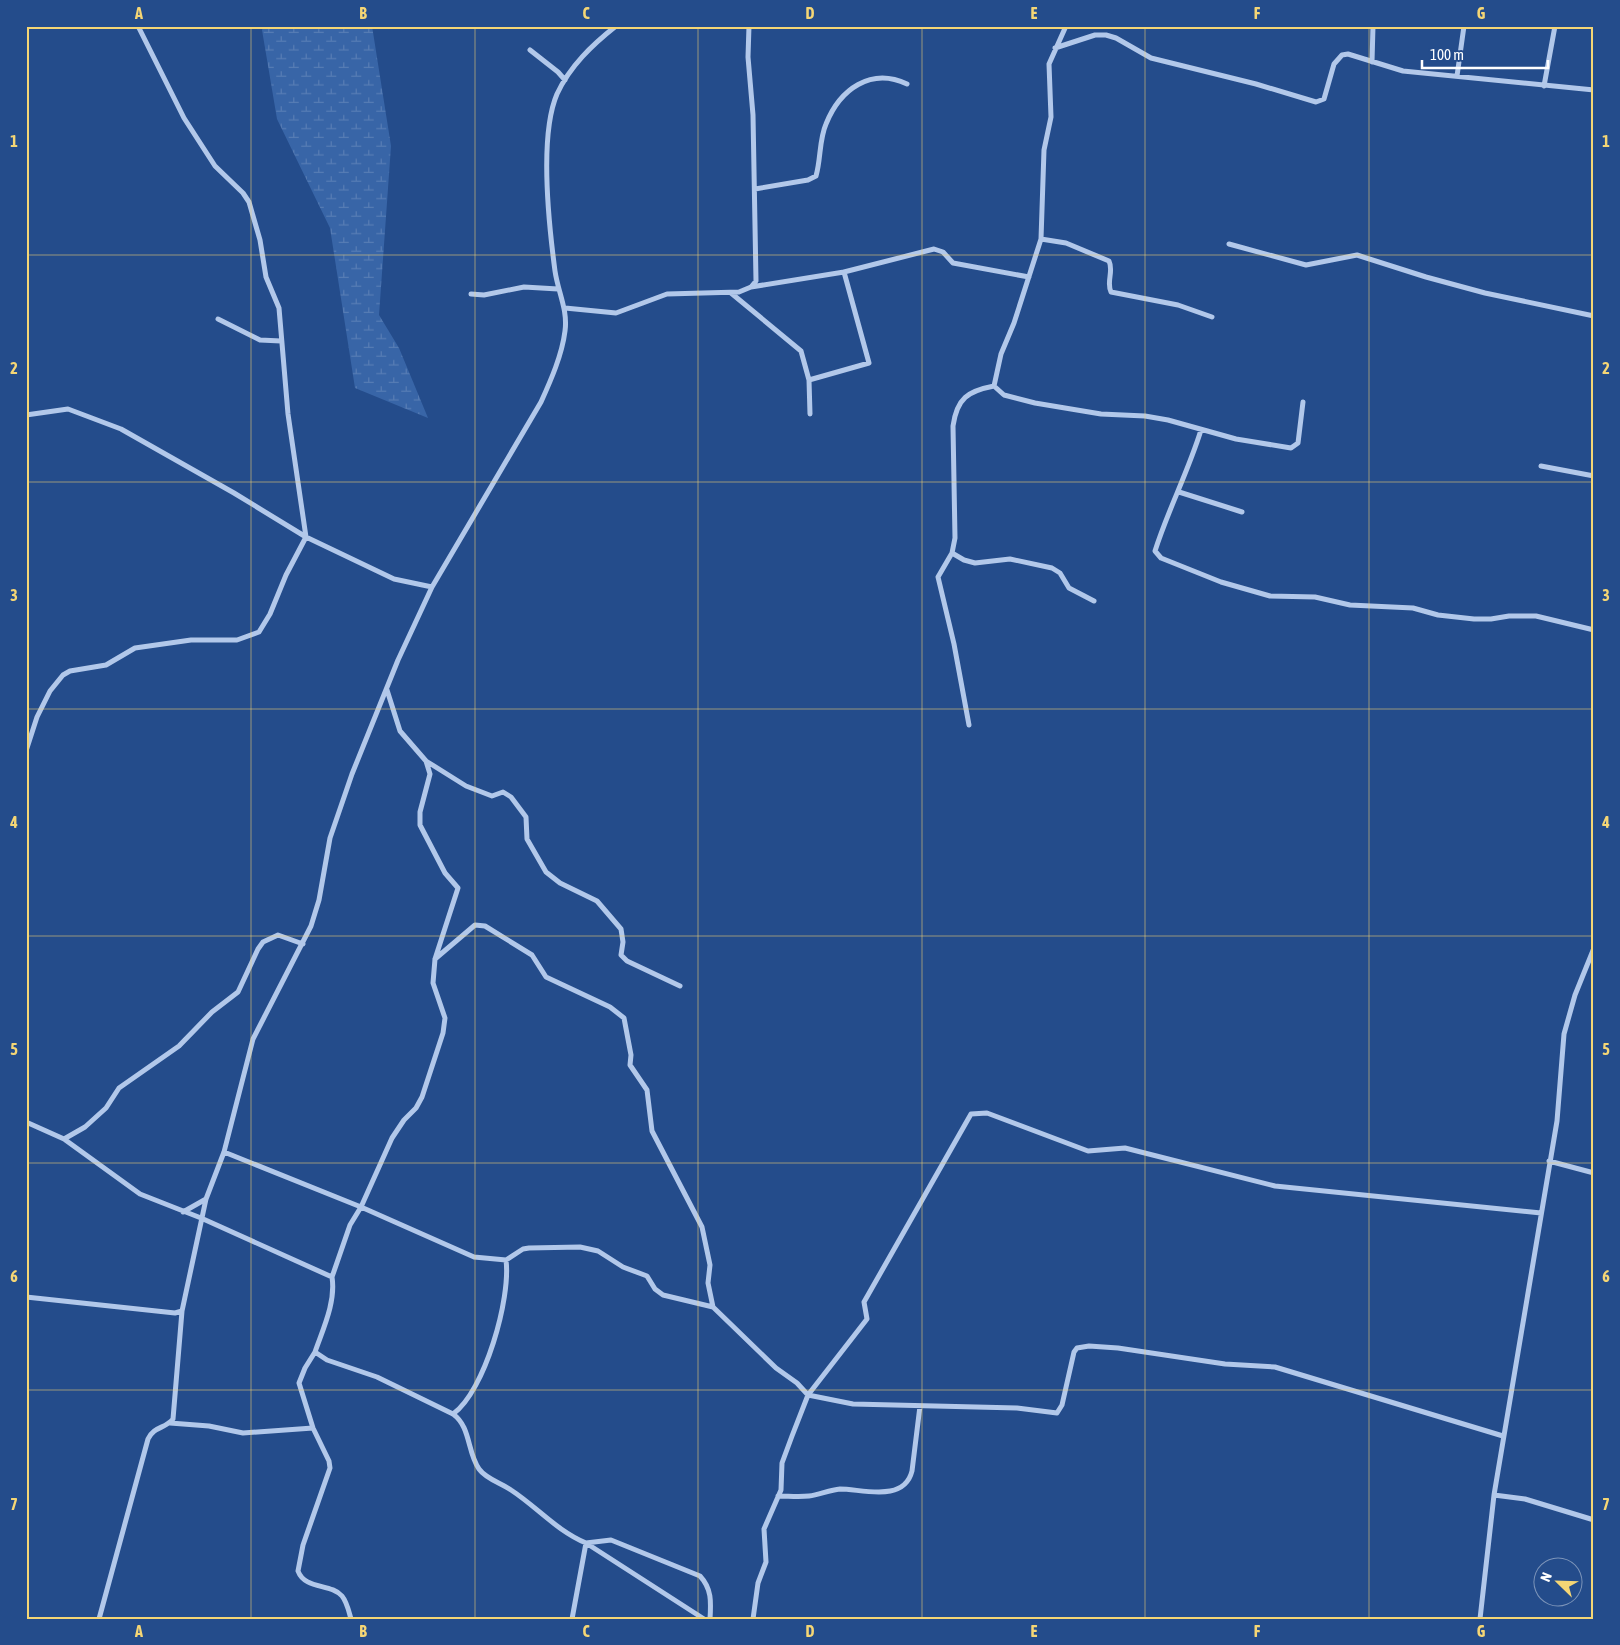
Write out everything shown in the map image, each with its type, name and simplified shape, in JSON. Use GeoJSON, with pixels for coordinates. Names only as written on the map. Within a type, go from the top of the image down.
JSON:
{"type":"FeatureCollection","features":[{"type":"Feature","properties":{"kind":"street"},"geometry":{"type":"LineString","coordinates":[[26,751],[37,717],[50,691],[63,675],[106,665],[135,648],[191,640],[237,640],[259,632],[267,620],[286,575],[306,537],[288,414],[279,308],[266,277],[260,240],[249,202],[244,193],[215,166],[184,118],[138,26]]}},
{"type":"Feature","properties":{"kind":"street"},"geometry":{"type":"LineString","coordinates":[[170,1423],[175,1412],[182,1311],[201,1218],[206,1199],[224,1152],[253,1039],[303,944],[319,900],[330,838],[336,817],[387,690],[432,587],[541,402],[561,348],[565,330],[565,308],[558,289],[550,220],[549,132],[557,95],[565,80],[584,53],[616,26]]}},
{"type":"Feature","properties":{"kind":"street"},"geometry":{"type":"LineString","coordinates":[[749,26],[748,57],[754,115],[756,270],[756,281],[751,287]]}},
{"type":"Feature","properties":{"kind":"street"},"geometry":{"type":"LineString","coordinates":[[994,386],[1001,354],[1014,323],[1041,239],[1044,150],[1051,117],[1049,64],[1066,26]]}},
{"type":"Feature","properties":{"kind":"street"},"geometry":{"type":"LineString","coordinates":[[1372,62],[1373,26]]}},
{"type":"Feature","properties":{"kind":"street"},"geometry":{"type":"LineString","coordinates":[[1457,76],[1464,26]]}},
{"type":"Feature","properties":{"kind":"street"},"geometry":{"type":"LineString","coordinates":[[1544,86],[1555,26]]}},
{"type":"Feature","properties":{"kind":"street"},"geometry":{"type":"LineString","coordinates":[[1055,48],[1095,35],[1106,35],[1116,38],[1151,58],[1316,102],[1324,99],[1331,69],[1337,59],[1348,54],[1403,71],[1594,90]]}},
{"type":"Feature","properties":{"kind":"street"},"geometry":{"type":"LineString","coordinates":[[530,50],[558,72],[565,80]]}},
{"type":"Feature","properties":{"kind":"street"},"geometry":{"type":"LineString","coordinates":[[755,189],[808,180],[816,176],[826,123],[837,104],[854,86],[880,77],[898,79],[908,84]]}},
{"type":"Feature","properties":{"kind":"street"},"geometry":{"type":"LineString","coordinates":[[1041,239],[1066,243],[1109,261],[1111,268],[1108,287],[1111,292],[1178,305],[1212,317]]}},
{"type":"Feature","properties":{"kind":"street"},"geometry":{"type":"LineString","coordinates":[[1229,244],[1306,265],[1357,255],[1485,293],[1594,316]]}},
{"type":"Feature","properties":{"kind":"street"},"geometry":{"type":"LineString","coordinates":[[565,308],[616,312],[667,294],[731,293],[751,287],[844,272],[934,249],[943,252],[953,264],[1029,277]]}},
{"type":"Feature","properties":{"kind":"street"},"geometry":{"type":"LineString","coordinates":[[810,380],[869,363],[844,272]]}},
{"type":"Feature","properties":{"kind":"street"},"geometry":{"type":"LineString","coordinates":[[471,294],[494,294],[524,287],[558,289]]}},
{"type":"Feature","properties":{"kind":"street"},"geometry":{"type":"LineString","coordinates":[[731,293],[802,351],[810,380],[810,414]]}},
{"type":"Feature","properties":{"kind":"street"},"geometry":{"type":"LineString","coordinates":[[218,319],[260,340],[281,341]]}},
{"type":"Feature","properties":{"kind":"street"},"geometry":{"type":"LineString","coordinates":[[994,386],[1004,394],[1035,403],[1101,414],[1145,416],[1168,420],[1236,439],[1291,448],[1298,443],[1303,402]]}},
{"type":"Feature","properties":{"kind":"street"},"geometry":{"type":"LineString","coordinates":[[968,726],[954,644],[938,580],[939,574],[952,553],[955,538],[954,417],[962,398],[994,386]]}},
{"type":"Feature","properties":{"kind":"street"},"geometry":{"type":"LineString","coordinates":[[26,415],[68,408],[121,429],[227,488],[306,537],[394,579],[432,587]]}},
{"type":"Feature","properties":{"kind":"street"},"geometry":{"type":"LineString","coordinates":[[1202,430],[1155,551],[1161,558],[1221,582],[1270,596],[1315,598],[1350,605],[1413,608],[1438,615],[1474,619],[1536,616],[1594,630]]}},
{"type":"Feature","properties":{"kind":"street"},"geometry":{"type":"LineString","coordinates":[[1541,466],[1594,476]]}},
{"type":"Feature","properties":{"kind":"street"},"geometry":{"type":"LineString","coordinates":[[1179,492],[1242,512]]}},
{"type":"Feature","properties":{"kind":"street"},"geometry":{"type":"LineString","coordinates":[[952,553],[964,560],[975,562],[1010,559],[1052,568],[1060,573],[1069,588],[1094,601]]}},
{"type":"Feature","properties":{"kind":"street"},"geometry":{"type":"LineString","coordinates":[[387,690],[400,731],[426,761],[466,786],[492,796],[503,792],[511,797],[526,817],[527,840],[546,872],[560,883],[597,902],[614,919],[621,929],[622,955],[627,961],[680,986]]}},
{"type":"Feature","properties":{"kind":"street"},"geometry":{"type":"LineString","coordinates":[[351,1619],[343,1597],[338,1592],[304,1580],[298,1572],[303,1545],[330,1468],[329,1461],[313,1428],[299,1383],[305,1368],[315,1352],[331,1303],[334,1286],[332,1277],[350,1225],[361,1206],[396,1129],[416,1108],[422,1098],[443,1033],[445,1018],[433,983],[435,959],[458,888],[445,873],[420,824],[420,812],[430,778],[426,761]]}},
{"type":"Feature","properties":{"kind":"street"},"geometry":{"type":"LineString","coordinates":[[435,959],[475,926],[485,926],[532,954],[546,977],[610,1007],[624,1018],[631,1055],[630,1065],[647,1090],[652,1132],[702,1227],[710,1265],[708,1283],[713,1307]]}},
{"type":"Feature","properties":{"kind":"street"},"geometry":{"type":"LineString","coordinates":[[64,1138],[85,1127],[106,1108],[119,1088],[179,1046],[212,1012],[238,992],[263,942],[278,935],[303,944]]}},
{"type":"Feature","properties":{"kind":"street"},"geometry":{"type":"LineString","coordinates":[[1480,1619],[1494,1495],[1503,1436],[1557,1121],[1564,1034],[1575,995],[1594,948]]}},
{"type":"Feature","properties":{"kind":"street"},"geometry":{"type":"LineString","coordinates":[[753,1619],[758,1583],[766,1562],[764,1529],[781,1487],[782,1463],[808,1395],[867,1319],[864,1302],[971,1114],[987,1114],[1088,1151],[1125,1148],[1275,1186],[1541,1213]]}},
{"type":"Feature","properties":{"kind":"street"},"geometry":{"type":"LineString","coordinates":[[26,1122],[64,1138],[130,1188],[332,1277]]}},
{"type":"Feature","properties":{"kind":"street"},"geometry":{"type":"LineString","coordinates":[[224,1152],[361,1206],[474,1257],[506,1260],[523,1249],[529,1248],[589,1248],[607,1255],[623,1267],[647,1276],[655,1289],[662,1295],[713,1307],[761,1352],[769,1362],[797,1383],[808,1395],[853,1404],[1017,1408],[1057,1413],[1062,1406],[1074,1352],[1077,1348],[1089,1346],[1118,1348],[1232,1364],[1276,1367],[1503,1436]]}},
{"type":"Feature","properties":{"kind":"street"},"geometry":{"type":"LineString","coordinates":[[1549,1161],[1594,1173]]}},
{"type":"Feature","properties":{"kind":"street"},"geometry":{"type":"LineString","coordinates":[[183,1212],[206,1199]]}},
{"type":"Feature","properties":{"kind":"street"},"geometry":{"type":"LineString","coordinates":[[453,1414],[464,1404],[485,1364],[495,1339],[506,1292],[506,1260]]}},
{"type":"Feature","properties":{"kind":"street"},"geometry":{"type":"LineString","coordinates":[[26,1297],[175,1313],[182,1311]]}},
{"type":"Feature","properties":{"kind":"street"},"geometry":{"type":"LineString","coordinates":[[315,1352],[327,1360],[377,1377],[453,1414],[464,1427],[476,1462],[482,1473],[511,1490],[556,1526],[586,1543],[704,1619]]}},
{"type":"Feature","properties":{"kind":"street"},"geometry":{"type":"LineString","coordinates":[[778,1496],[810,1496],[841,1489],[888,1492],[902,1487],[912,1471],[920,1406]]}},
{"type":"Feature","properties":{"kind":"street"},"geometry":{"type":"LineString","coordinates":[[99,1619],[148,1438],[154,1429],[170,1423],[209,1426],[243,1433],[313,1428]]}},
{"type":"Feature","properties":{"kind":"street"},"geometry":{"type":"LineString","coordinates":[[1494,1495],[1525,1499],[1594,1520]]}},
{"type":"Feature","properties":{"kind":"street"},"geometry":{"type":"LineString","coordinates":[[586,1543],[611,1540],[700,1576],[708,1587],[710,1594],[710,1619]]}},
{"type":"Feature","properties":{"kind":"street"},"geometry":{"type":"LineString","coordinates":[[572,1619],[586,1543]]}},
{"type":"Feature","properties":{"kind":"green space"},"geometry":{"type":"Polygon","coordinates":[[[264,26],[372,26],[391,146],[379,315],[399,348],[428,418],[355,388],[330,228],[277,119],[262,30],[264,26]]]}}]}
